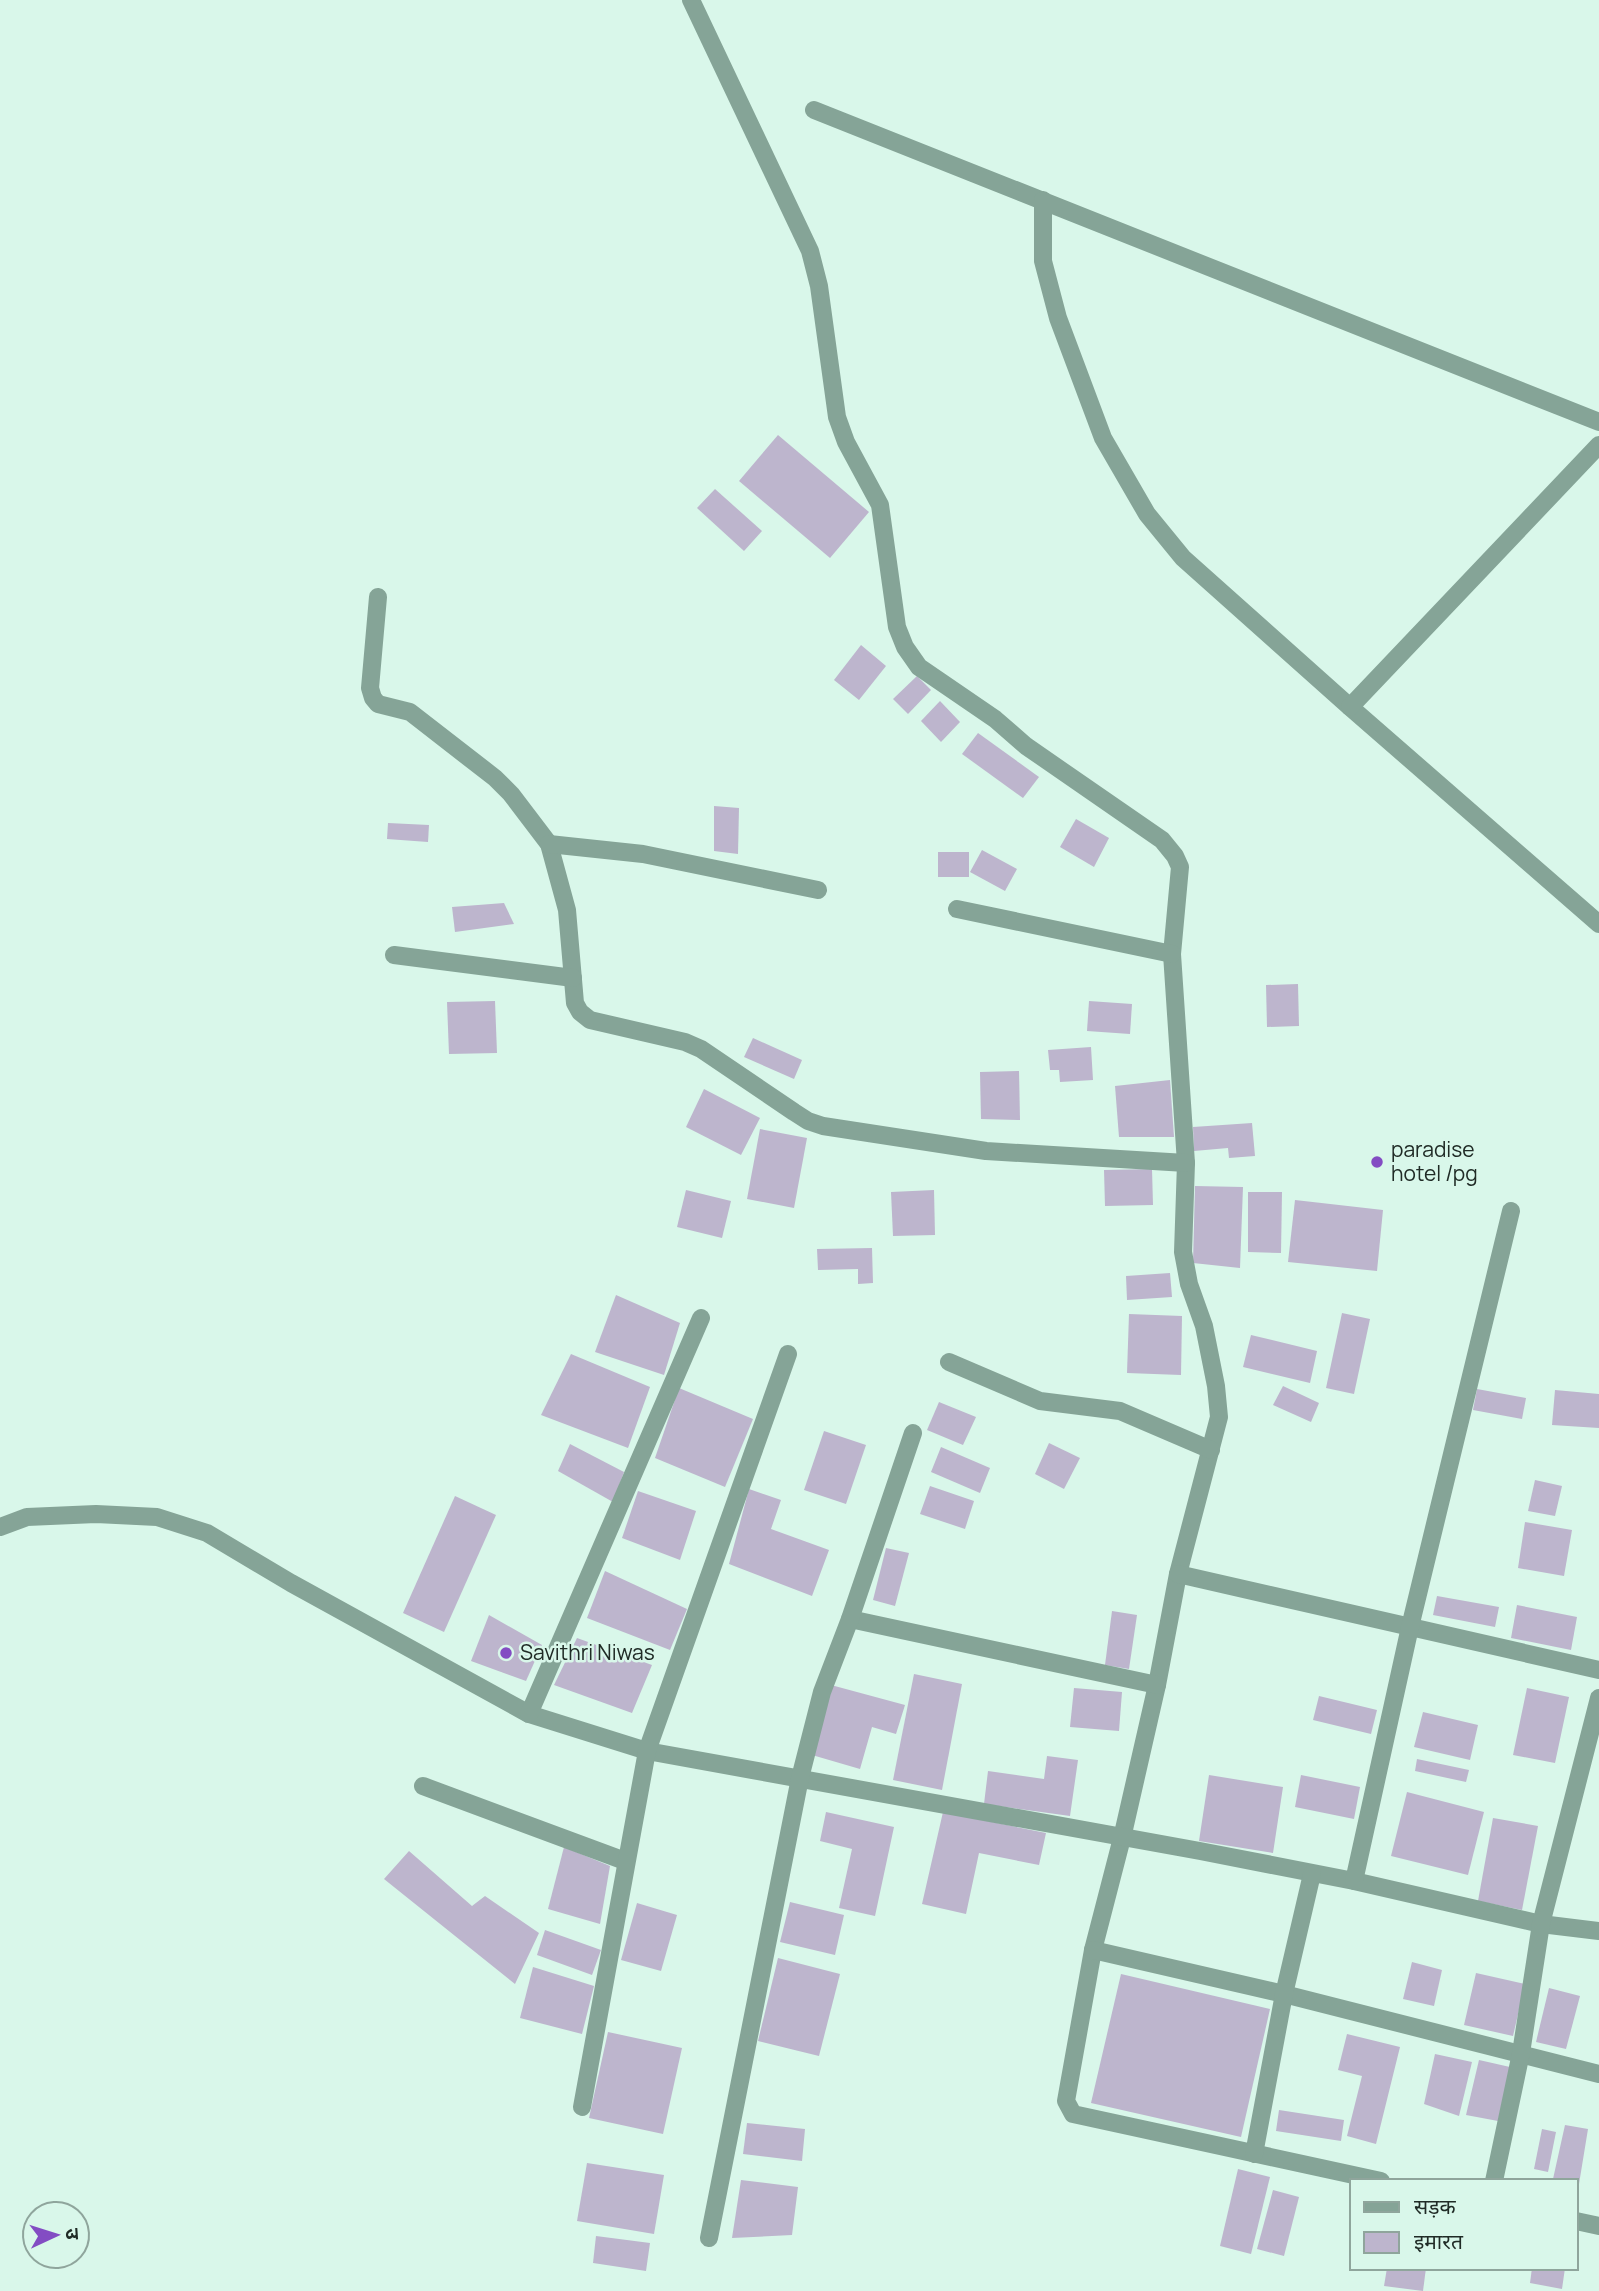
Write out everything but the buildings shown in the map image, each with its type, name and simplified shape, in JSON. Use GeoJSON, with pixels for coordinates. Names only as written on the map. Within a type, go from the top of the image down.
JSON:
{"type":"FeatureCollection","features":[{"type":"Feature","properties":{"kind":"street"},"geometry":{"type":"LineString","coordinates":[[691,0],[810,251],[818,286],[837,417],[846,442],[880,505],[897,627],[905,647],[919,667],[995,719],[1026,746],[1161,839],[1180,867],[1172,954],[1186,1163],[1183,1252],[1189,1284],[1204,1326],[1219,1416],[1178,1574],[1157,1685],[1093,1950],[1066,2101],[1073,2114],[1372,2179]]}},
{"type":"Feature","properties":{"kind":"street"},"geometry":{"type":"LineString","coordinates":[[814,110],[1599,422]]}},
{"type":"Feature","properties":{"kind":"street"},"geometry":{"type":"LineString","coordinates":[[1043,200],[1043,261],[1058,318],[1103,438],[1147,514],[1184,558],[1599,924]]}},
{"type":"Feature","properties":{"kind":"street"},"geometry":{"type":"LineString","coordinates":[[1350,707],[1599,445]]}},
{"type":"Feature","properties":{"kind":"street"},"geometry":{"type":"LineString","coordinates":[[378,597],[370,688],[373,698],[378,704],[410,712],[495,778],[511,794],[549,844],[567,909],[575,1003],[580,1012],[590,1020],[685,1042],[701,1049],[808,1121],[823,1126],[986,1151],[1186,1163]]}},
{"type":"Feature","properties":{"kind":"street"},"geometry":{"type":"LineString","coordinates":[[549,844],[643,854],[818,890]]}},
{"type":"Feature","properties":{"kind":"street"},"geometry":{"type":"LineString","coordinates":[[957,909],[1172,954]]}},
{"type":"Feature","properties":{"kind":"street"},"geometry":{"type":"LineString","coordinates":[[394,955],[573,978]]}},
{"type":"Feature","properties":{"kind":"street"},"geometry":{"type":"LineString","coordinates":[[1353,1881],[1410,1627],[1511,1211]]}},
{"type":"Feature","properties":{"kind":"street"},"geometry":{"type":"LineString","coordinates":[[528,1714],[701,1318]]}},
{"type":"Feature","properties":{"kind":"street"},"geometry":{"type":"LineString","coordinates":[[582,2107],[647,1751],[788,1354]]}},
{"type":"Feature","properties":{"kind":"street"},"geometry":{"type":"LineString","coordinates":[[949,1362],[1040,1401],[1120,1411],[1211,1450]]}},
{"type":"Feature","properties":{"kind":"street"},"geometry":{"type":"LineString","coordinates":[[709,2238],[800,1778],[822,1692],[850,1619],[913,1433]]}},
{"type":"Feature","properties":{"kind":"street"},"geometry":{"type":"LineString","coordinates":[[0,1527],[27,1517],[96,1514],[157,1517],[206,1533],[528,1714],[647,1751],[1353,1881],[1541,1924],[1599,1931]]}},
{"type":"Feature","properties":{"kind":"street"},"geometry":{"type":"LineString","coordinates":[[1178,1574],[1599,1670]]}},
{"type":"Feature","properties":{"kind":"street"},"geometry":{"type":"LineString","coordinates":[[850,1619],[1157,1685]]}},
{"type":"Feature","properties":{"kind":"street"},"geometry":{"type":"LineString","coordinates":[[1494,2179],[1521,2053],[1541,1924],[1599,1698]]}},
{"type":"Feature","properties":{"kind":"street"},"geometry":{"type":"LineString","coordinates":[[423,1786],[625,1861]]}},
{"type":"Feature","properties":{"kind":"street"},"geometry":{"type":"LineString","coordinates":[[1254,2154],[1284,1994],[1312,1874]]}},
{"type":"Feature","properties":{"kind":"street"},"geometry":{"type":"LineString","coordinates":[[1093,1950],[1284,1994],[1599,2074]]}},
{"type":"Feature","properties":{"kind":"street"},"geometry":{"type":"LineString","coordinates":[[1578,2221],[1599,2226]]}},
{"type":"Feature","properties":{"kind":"place","name":"paradise hotel /pg"},"geometry":{"type":"Point","coordinates":[1377,1162]}},
{"type":"Feature","properties":{"kind":"place","name":"Savithri Niwas"},"geometry":{"type":"Point","coordinates":[506,1653]}}]}
